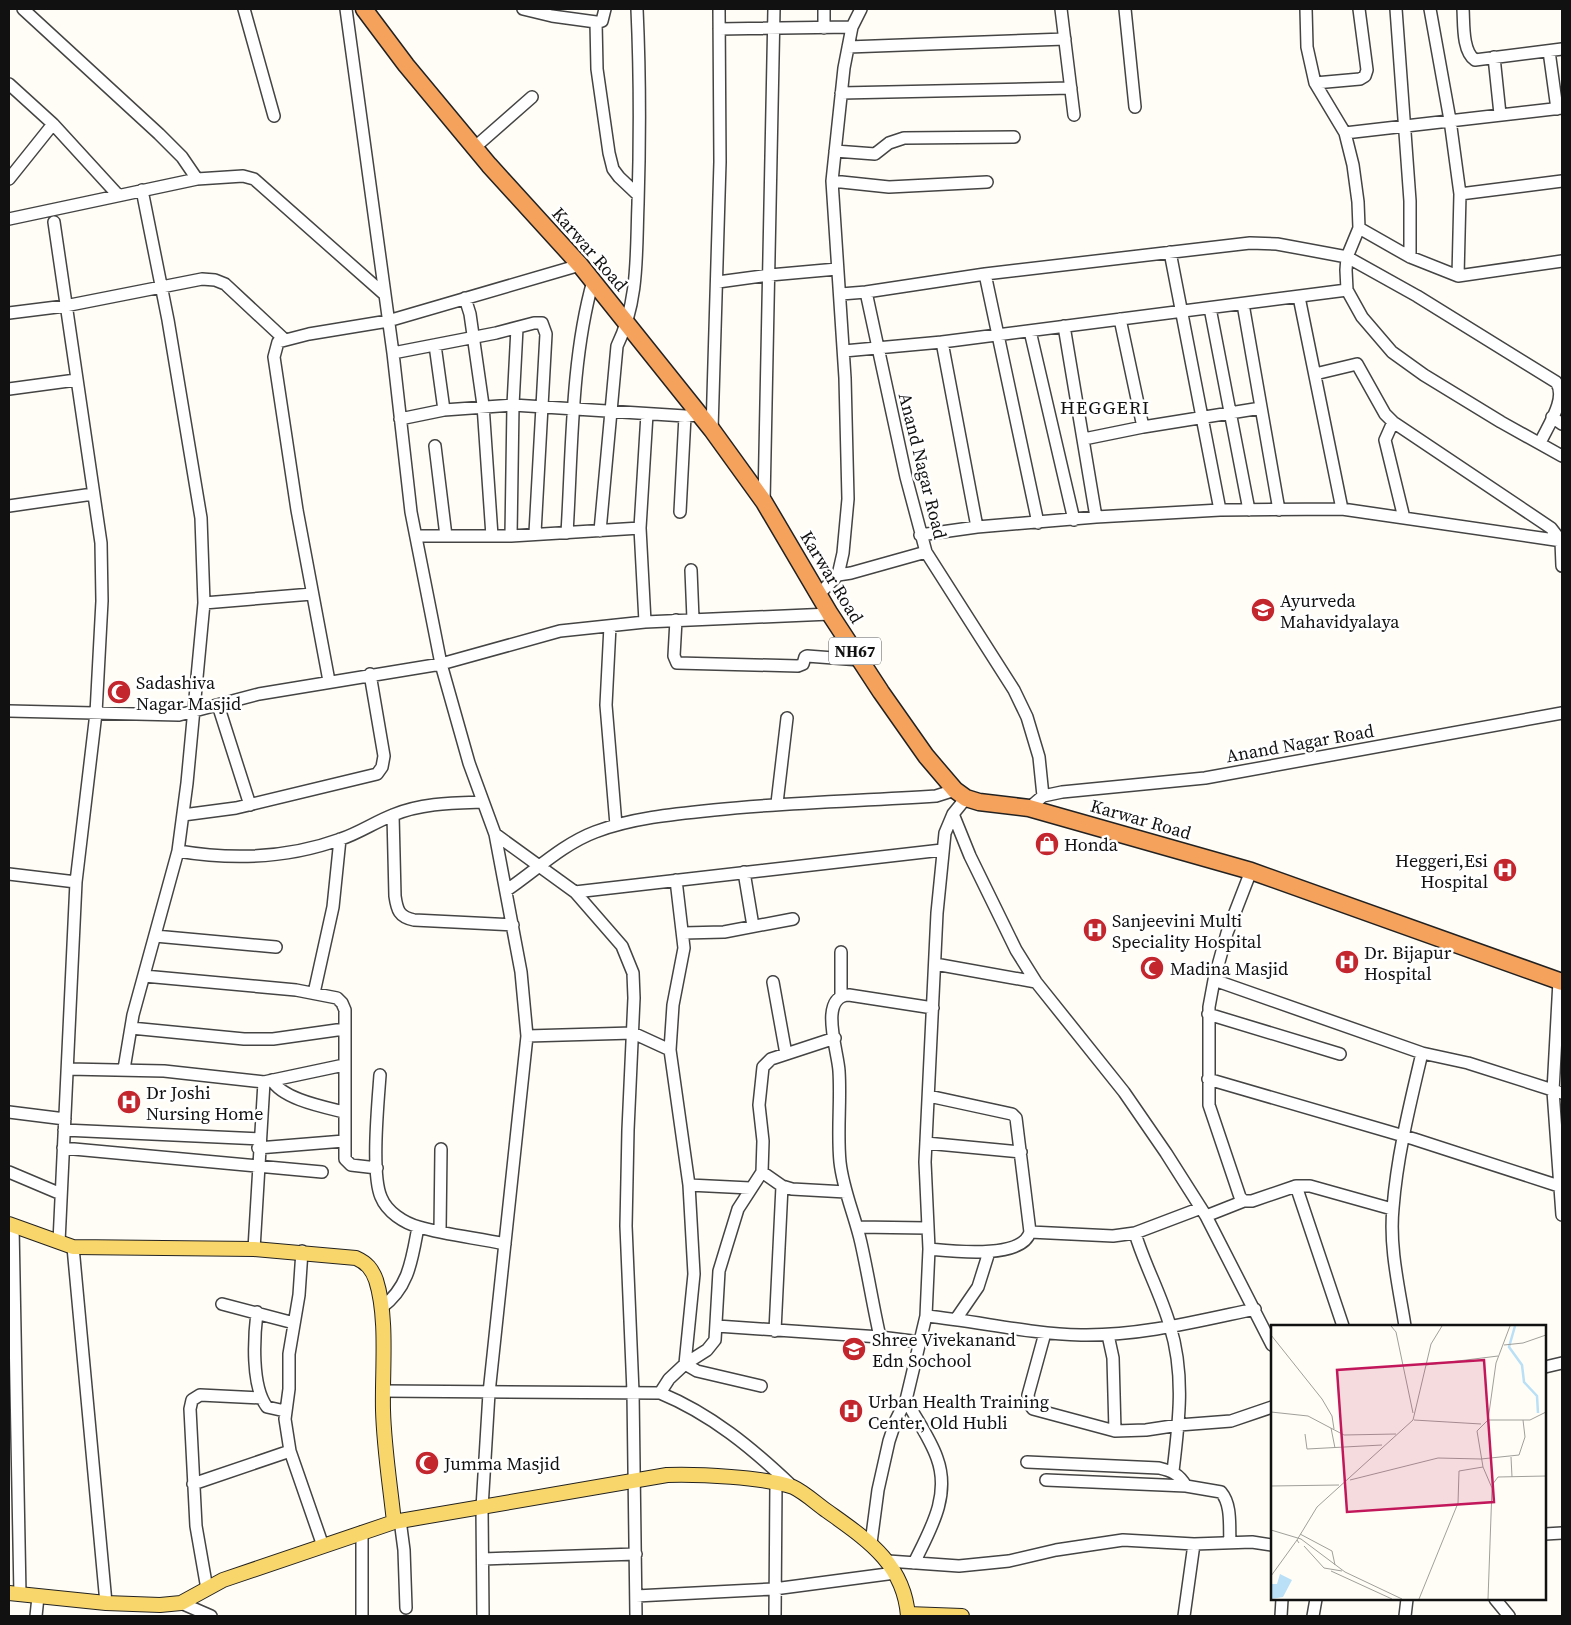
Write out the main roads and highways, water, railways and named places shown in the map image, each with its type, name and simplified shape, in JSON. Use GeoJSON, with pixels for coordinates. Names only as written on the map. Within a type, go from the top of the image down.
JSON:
{"type":"FeatureCollection","features":[{"type":"Feature","properties":{"kind":"highway","name":"Karwar Road"},"geometry":{"type":"LineString","coordinates":[[364,9],[474,148],[580,265],[628,324],[692,415],[712,430],[764,502],[830,614],[860,660],[926,756],[961,794],[978,802],[1029,808],[1252,871],[1561,981]]}},
{"type":"Feature","properties":{"kind":"main road"},"geometry":{"type":"LineString","coordinates":[[11,1225],[73,1247],[254,1249],[356,1258],[365,1262],[372,1270],[381,1308],[384,1436],[397,1521]]}},
{"type":"Feature","properties":{"kind":"main road"},"geometry":{"type":"LineString","coordinates":[[14,1594],[106,1603],[160,1605],[181,1603],[223,1580],[397,1521],[667,1475],[692,1474],[794,1487],[871,1543],[892,1567],[901,1585],[908,1615],[962,1616]]}},
{"type":"Feature","properties":{"kind":"place","name":"Ayurveda Mahavidyalaya"},"geometry":{"type":"Point","coordinates":[1263,610]}},
{"type":"Feature","properties":{"kind":"place","name":"Sadashiva Nagar Masjid"},"geometry":{"type":"Point","coordinates":[119,692]}},
{"type":"Feature","properties":{"kind":"place","name":"Honda"},"geometry":{"type":"Point","coordinates":[1047,844]}},
{"type":"Feature","properties":{"kind":"place","name":"Heggeri,Esi Hospital"},"geometry":{"type":"Point","coordinates":[1505,870]}},
{"type":"Feature","properties":{"kind":"place","name":"Sanjeevini Multi Speciality Hospital"},"geometry":{"type":"Point","coordinates":[1095,930]}},
{"type":"Feature","properties":{"kind":"place","name":"Dr. Bijapur Hospital"},"geometry":{"type":"Point","coordinates":[1347,962]}},
{"type":"Feature","properties":{"kind":"place","name":"Madina Masjid"},"geometry":{"type":"Point","coordinates":[1152,968]}},
{"type":"Feature","properties":{"kind":"place","name":"Dr Joshi Nursing Home"},"geometry":{"type":"Point","coordinates":[129,1102]}},
{"type":"Feature","properties":{"kind":"place","name":"Shree Vivekanand Edn Sochool"},"geometry":{"type":"Point","coordinates":[854,1349]}},
{"type":"Feature","properties":{"kind":"place","name":"Urban Health Training Center, Old Hubli"},"geometry":{"type":"Point","coordinates":[851,1411]}},
{"type":"Feature","properties":{"kind":"place","name":"Jumma Masjid"},"geometry":{"type":"Point","coordinates":[427,1463]}},
{"type":"Feature","properties":{"kind":"district","name":"HEGGERI"},"geometry":{"type":"Point","coordinates":[1105,407]}}]}
